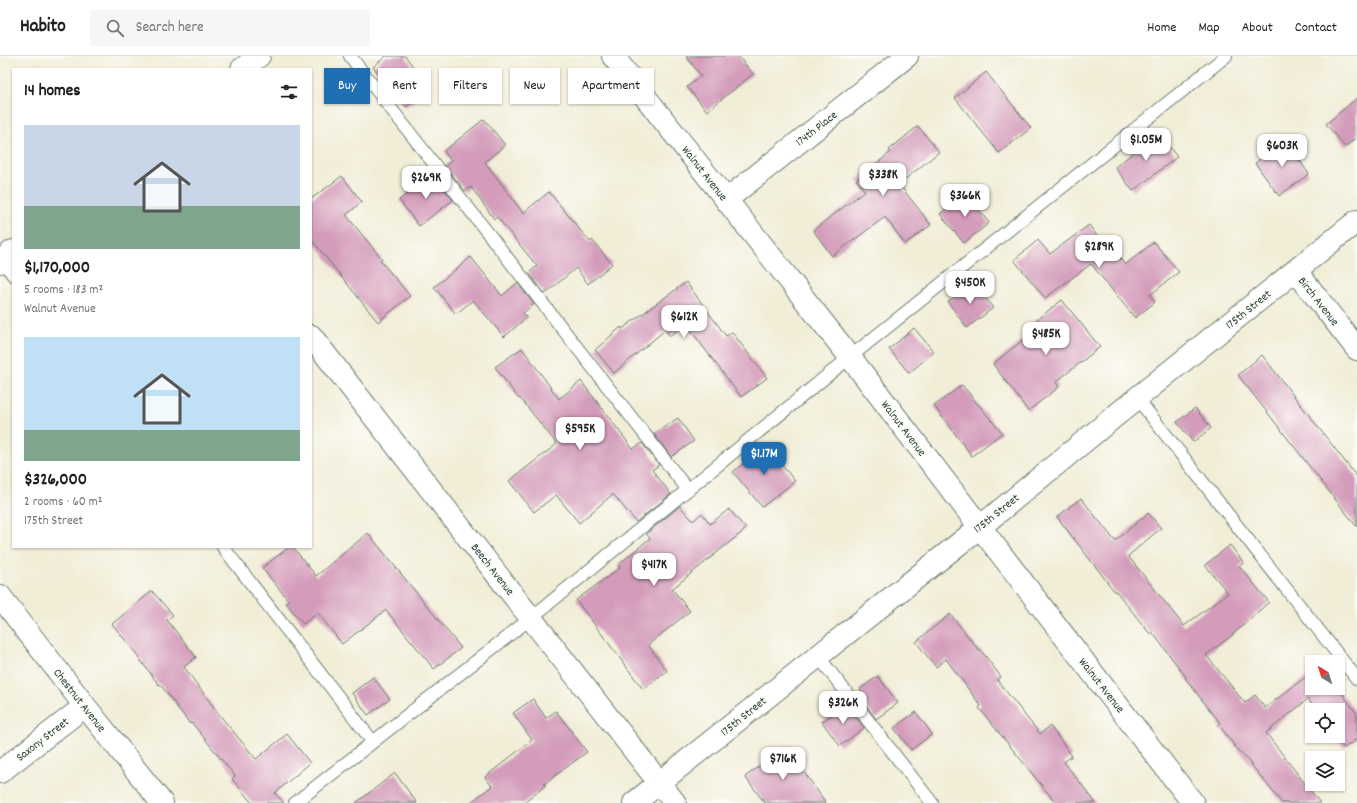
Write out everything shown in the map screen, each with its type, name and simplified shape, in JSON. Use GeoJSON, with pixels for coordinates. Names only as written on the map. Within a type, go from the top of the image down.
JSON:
{"type":"FeatureCollection","features":[{"type":"Feature","properties":{"kind":"street"},"geometry":{"type":"LineString","coordinates":[[243,68],[259,56]]}},
{"type":"Feature","properties":{"kind":"street","name":"Walnut Avenue"},"geometry":{"type":"LineString","coordinates":[[613,56],[850,358],[1193,803]]}},
{"type":"Feature","properties":{"kind":"street","name":"174th Place"},"geometry":{"type":"LineString","coordinates":[[726,200],[907,56]]}},
{"type":"Feature","properties":{"kind":"street","name":"175th Street"},"geometry":{"type":"LineString","coordinates":[[634,803],[980,527],[1137,398],[1357,221]]}},
{"type":"Feature","properties":{"kind":"street","name":"Birch Avenue"},"geometry":{"type":"LineString","coordinates":[[1296,271],[1357,349]]}},
{"type":"Feature","properties":{"kind":"street","name":"Beech Avenue"},"geometry":{"type":"LineString","coordinates":[[312,337],[675,803]]}},
{"type":"Feature","properties":{"kind":"street","name":"Chestnut Avenue"},"geometry":{"type":"LineString","coordinates":[[0,596],[162,803]]}},
{"type":"Feature","properties":{"kind":"street","name":"Saxony Street"},"geometry":{"type":"LineString","coordinates":[[0,772],[85,706]]}},
{"type":"Feature","properties":{"kind":"lane"},"geometry":{"type":"LineString","coordinates":[[350,56],[688,490]]}},
{"type":"Feature","properties":{"kind":"lane"},"geometry":{"type":"LineString","coordinates":[[295,803],[531,618],[850,358],[1226,56]]}},
{"type":"Feature","properties":{"kind":"lane"},"geometry":{"type":"LineString","coordinates":[[1137,398],[1357,679]]}},
{"type":"Feature","properties":{"kind":"lane"},"geometry":{"type":"LineString","coordinates":[[224,548],[373,742]]}},
{"type":"Feature","properties":{"kind":"lane"},"geometry":{"type":"LineString","coordinates":[[818,656],[932,803]]}},
{"type":"Feature","properties":{"kind":"building"},"geometry":{"type":"Polygon","coordinates":[[[386,56],[405,56],[414,68],[378,68],[378,73],[373,67],[386,56]]]}},
{"type":"Feature","properties":{"kind":"building"},"geometry":{"type":"Polygon","coordinates":[[[686,56],[738,56],[753,74],[707,111],[687,87],[701,76],[686,56]]]}},
{"type":"Feature","properties":{"kind":"building"},"geometry":{"type":"Polygon","coordinates":[[[986,72],[1031,128],[999,153],[955,98],[986,72]]]}},
{"type":"Feature","properties":{"kind":"building"},"geometry":{"type":"Polygon","coordinates":[[[1357,98],[1357,137],[1345,147],[1326,124],[1357,98]]]}},
{"type":"Feature","properties":{"kind":"building"},"geometry":{"type":"Polygon","coordinates":[[[484,119],[505,145],[485,162],[523,213],[549,192],[590,242],[592,240],[612,264],[588,284],[576,268],[545,294],[529,273],[537,266],[497,217],[494,219],[471,187],[465,191],[445,166],[451,161],[444,151],[484,119]]]}},
{"type":"Feature","properties":{"kind":"building"},"geometry":{"type":"Polygon","coordinates":[[[918,126],[939,152],[899,184],[931,225],[905,244],[885,217],[832,256],[813,230],[865,191],[856,180],[891,152],[889,150],[918,126]]]}},
{"type":"Feature","properties":{"kind":"building"},"geometry":{"type":"Polygon","coordinates":[[[1159,133],[1177,157],[1133,191],[1115,167],[1159,133]]]}},
{"type":"Feature","properties":{"kind":"building"},"geometry":{"type":"Polygon","coordinates":[[[1286,141],[1309,174],[1279,196],[1255,163],[1286,141]]]}},
{"type":"Feature","properties":{"kind":"building"},"geometry":{"type":"Polygon","coordinates":[[[433,175],[453,200],[419,226],[399,200],[433,175]]]}},
{"type":"Feature","properties":{"kind":"building"},"geometry":{"type":"Polygon","coordinates":[[[342,176],[362,202],[346,215],[382,259],[380,260],[410,296],[378,322],[312,240],[312,198],[342,176]]]}},
{"type":"Feature","properties":{"kind":"building"},"geometry":{"type":"Polygon","coordinates":[[[966,193],[989,223],[964,243],[940,214],[966,193]]]}},
{"type":"Feature","properties":{"kind":"building"},"geometry":{"type":"Polygon","coordinates":[[[1089,225],[1114,258],[1118,255],[1125,265],[1154,242],[1179,272],[1150,295],[1155,302],[1135,318],[1091,264],[1045,298],[1014,260],[1038,240],[1050,254],[1089,225]]]}},
{"type":"Feature","properties":{"kind":"building"},"geometry":{"type":"Polygon","coordinates":[[[471,257],[502,296],[517,283],[534,304],[523,313],[527,317],[504,337],[473,300],[456,314],[434,287],[471,257]]]}},
{"type":"Feature","properties":{"kind":"building"},"geometry":{"type":"Polygon","coordinates":[[[686,282],[726,336],[732,332],[767,378],[741,397],[686,324],[670,336],[665,330],[614,373],[595,350],[621,327],[622,329],[686,282]]]}},
{"type":"Feature","properties":{"kind":"building"},"geometry":{"type":"Polygon","coordinates":[[[974,283],[993,308],[967,328],[948,302],[974,283]]]}},
{"type":"Feature","properties":{"kind":"building"},"geometry":{"type":"Polygon","coordinates":[[[1062,300],[1100,347],[1056,382],[1059,387],[1028,411],[993,364],[1039,327],[1035,321],[1062,300]]]}},
{"type":"Feature","properties":{"kind":"building"},"geometry":{"type":"Polygon","coordinates":[[[914,328],[934,352],[909,373],[889,349],[914,328]]]}},
{"type":"Feature","properties":{"kind":"building"},"geometry":{"type":"Polygon","coordinates":[[[522,348],[559,399],[581,381],[633,449],[642,443],[659,465],[652,470],[671,494],[636,522],[613,494],[579,523],[556,495],[534,512],[509,481],[557,444],[520,398],[519,399],[495,367],[522,348]]]}},
{"type":"Feature","properties":{"kind":"building"},"geometry":{"type":"Polygon","coordinates":[[[1262,355],[1357,477],[1357,527],[1238,375],[1262,355]]]}},
{"type":"Feature","properties":{"kind":"building"},"geometry":{"type":"Polygon","coordinates":[[[962,385],[1002,433],[972,456],[934,406],[962,385]]]}},
{"type":"Feature","properties":{"kind":"building"},"geometry":{"type":"Polygon","coordinates":[[[1195,408],[1211,428],[1193,442],[1177,422],[1195,408]]]}},
{"type":"Feature","properties":{"kind":"building"},"geometry":{"type":"Polygon","coordinates":[[[678,418],[694,441],[671,457],[654,434],[678,418]]]}},
{"type":"Feature","properties":{"kind":"building"},"geometry":{"type":"Polygon","coordinates":[[[765,445],[795,481],[762,507],[733,472],[765,445]]]}},
{"type":"Feature","properties":{"kind":"building"},"geometry":{"type":"Polygon","coordinates":[[[1081,498],[1115,541],[1148,513],[1161,528],[1128,556],[1184,626],[1228,593],[1205,565],[1230,545],[1244,563],[1239,566],[1269,602],[1230,637],[1206,655],[1245,703],[1255,695],[1265,708],[1305,677],[1305,695],[1343,695],[1357,714],[1357,739],[1344,748],[1340,743],[1345,743],[1345,703],[1311,703],[1308,699],[1266,733],[1305,784],[1305,791],[1311,791],[1320,803],[1282,803],[1241,752],[1240,753],[1218,724],[1220,723],[1152,632],[1150,634],[1116,591],[1115,592],[1057,517],[1081,498]]]}},
{"type":"Feature","properties":{"kind":"building"},"geometry":{"type":"Polygon","coordinates":[[[680,506],[693,521],[702,513],[710,524],[729,509],[746,529],[672,589],[690,611],[648,645],[667,671],[643,689],[576,600],[620,568],[618,565],[650,538],[646,534],[680,506]]]}},
{"type":"Feature","properties":{"kind":"building"},"geometry":{"type":"Polygon","coordinates":[[[368,533],[461,648],[434,669],[386,610],[342,644],[318,613],[303,624],[286,603],[289,601],[262,568],[288,548],[294,548],[316,576],[368,533]]]}},
{"type":"Feature","properties":{"kind":"building"},"geometry":{"type":"Polygon","coordinates":[[[152,591],[173,615],[167,620],[196,657],[184,667],[222,718],[256,759],[287,734],[310,763],[275,793],[284,803],[252,803],[232,779],[235,776],[192,723],[190,724],[112,624],[152,591]]]}},
{"type":"Feature","properties":{"kind":"building"},"geometry":{"type":"Polygon","coordinates":[[[950,614],[979,650],[980,649],[1001,677],[997,680],[1040,734],[1050,726],[1072,756],[1064,762],[1096,803],[1056,803],[979,708],[981,706],[946,659],[936,667],[916,642],[950,614]]]}},
{"type":"Feature","properties":{"kind":"building"},"geometry":{"type":"Polygon","coordinates":[[[878,676],[898,703],[876,719],[858,695],[862,692],[860,689],[878,676]]]}},
{"type":"Feature","properties":{"kind":"building"},"geometry":{"type":"Polygon","coordinates":[[[373,677],[390,699],[368,715],[352,693],[373,677]]]}},
{"type":"Feature","properties":{"kind":"building"},"geometry":{"type":"Polygon","coordinates":[[[533,699],[546,718],[556,711],[587,752],[544,784],[545,786],[524,803],[470,803],[492,786],[485,777],[532,740],[513,713],[533,699]]]}},
{"type":"Feature","properties":{"kind":"building"},"geometry":{"type":"Polygon","coordinates":[[[846,704],[864,728],[840,746],[822,722],[846,704]]]}},
{"type":"Feature","properties":{"kind":"building"},"geometry":{"type":"Polygon","coordinates":[[[916,712],[932,734],[911,750],[894,728],[916,712]]]}},
{"type":"Feature","properties":{"kind":"building"},"geometry":{"type":"Polygon","coordinates":[[[784,747],[826,803],[765,803],[745,777],[784,747]]]}},
{"type":"Feature","properties":{"kind":"building"},"geometry":{"type":"Polygon","coordinates":[[[395,773],[417,803],[356,803],[395,773]]]}}]}
